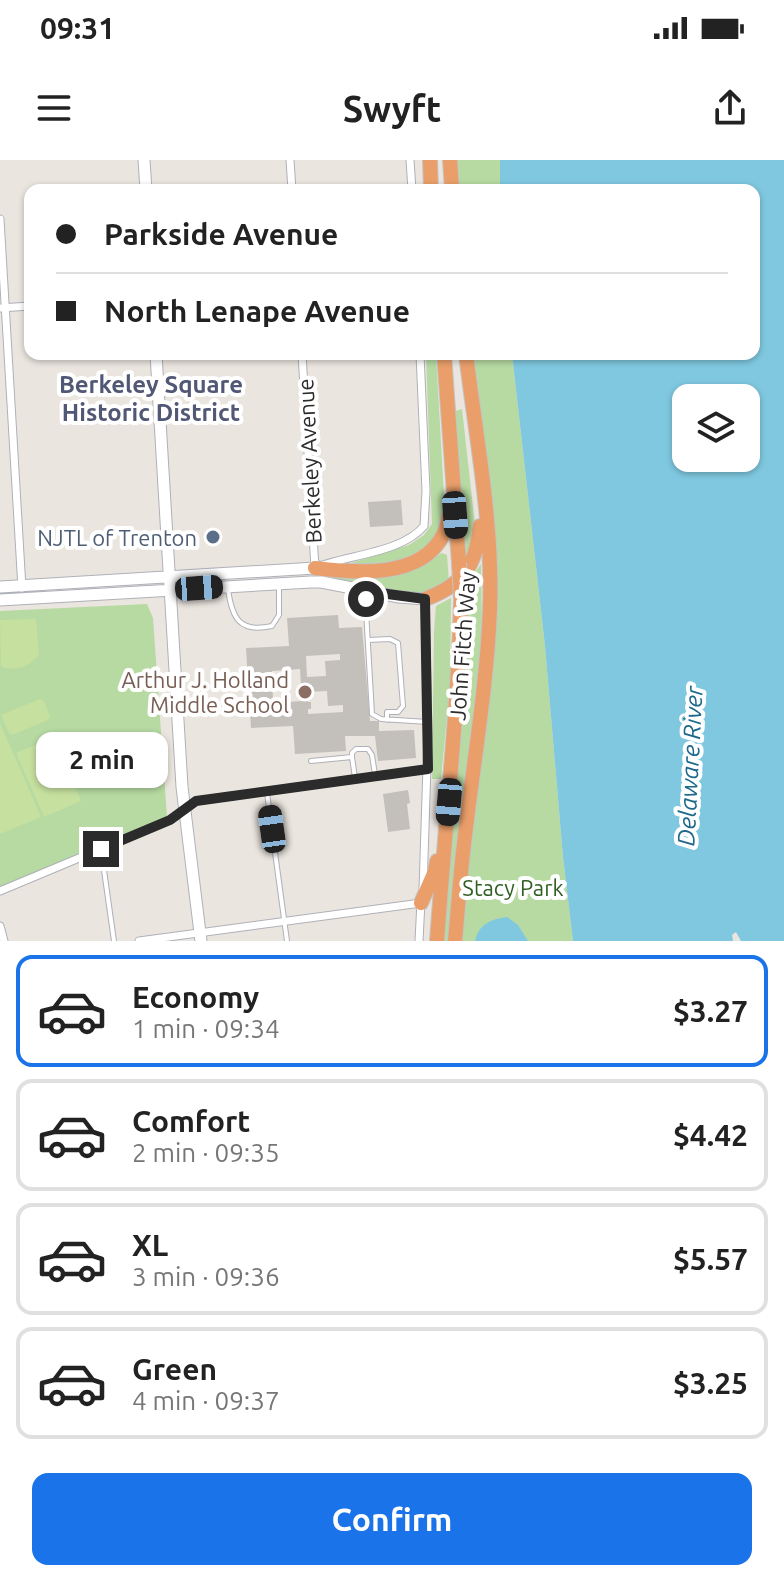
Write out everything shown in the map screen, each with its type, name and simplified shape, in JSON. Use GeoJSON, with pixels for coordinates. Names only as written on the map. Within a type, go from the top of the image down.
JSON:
{"type":"FeatureCollection","features":[{"type":"Feature","properties":{"kind":"highway"},"geometry":{"type":"LineString","coordinates":[[430,160],[431,184]]}},
{"type":"Feature","properties":{"kind":"highway"},"geometry":{"type":"LineString","coordinates":[[450,160],[452,184]]}},
{"type":"Feature","properties":{"kind":"highway","name":"John Fitch Way"},"geometry":{"type":"LineString","coordinates":[[437,941],[459,668],[461,599],[444,360]]}},
{"type":"Feature","properties":{"kind":"highway","name":"John Fitch Way"},"geometry":{"type":"LineString","coordinates":[[455,941],[490,606],[485,506],[467,360]]}},
{"type":"Feature","properties":{"kind":"highway"},"geometry":{"type":"LineString","coordinates":[[425,599],[451,587],[466,572],[477,550],[480,527],[477,439]]}},
{"type":"Feature","properties":{"kind":"highway"},"geometry":{"type":"LineString","coordinates":[[315,568],[368,570],[393,568],[417,561],[433,549],[443,536],[453,491]]}},
{"type":"Feature","properties":{"kind":"highway"},"geometry":{"type":"LineString","coordinates":[[421,903],[435,871],[449,802]]}},
{"type":"Feature","properties":{"kind":"main road"},"geometry":{"type":"LineString","coordinates":[[144,160],[146,184]]}},
{"type":"Feature","properties":{"kind":"main road"},"geometry":{"type":"LineString","coordinates":[[156,360],[184,809],[200,937]]}},
{"type":"Feature","properties":{"kind":"main road"},"geometry":{"type":"LineString","coordinates":[[0,587],[22,592],[171,584],[315,568]]}},
{"type":"Feature","properties":{"kind":"main road"},"geometry":{"type":"LineString","coordinates":[[171,584],[228,587],[321,582],[425,599]]}},
{"type":"Feature","properties":{"kind":"main road"},"geometry":{"type":"LineString","coordinates":[[0,600],[22,592]]}},
{"type":"Feature","properties":{"kind":"street"},"geometry":{"type":"LineString","coordinates":[[290,160],[292,184]]}},
{"type":"Feature","properties":{"kind":"street"},"geometry":{"type":"LineString","coordinates":[[410,160],[412,184]]}},
{"type":"Feature","properties":{"kind":"street"},"geometry":{"type":"LineString","coordinates":[[0,219],[22,592]]}},
{"type":"Feature","properties":{"kind":"street"},"geometry":{"type":"LineString","coordinates":[[3,308],[24,306]]}},
{"type":"Feature","properties":{"kind":"street","name":"Berkeley Avenue"},"geometry":{"type":"LineString","coordinates":[[302,360],[315,568]]}},
{"type":"Feature","properties":{"kind":"street"},"geometry":{"type":"LineString","coordinates":[[315,568],[411,538],[423,528],[426,522],[426,491],[420,360]]}},
{"type":"Feature","properties":{"kind":"street"},"geometry":{"type":"LineString","coordinates":[[419,941],[428,769],[425,599]]}},
{"type":"Feature","properties":{"kind":"street"},"geometry":{"type":"LineString","coordinates":[[0,891],[170,820],[196,801],[428,769]]}},
{"type":"Feature","properties":{"kind":"street"},"geometry":{"type":"LineString","coordinates":[[139,941],[200,937],[284,921],[421,903]]}},
{"type":"Feature","properties":{"kind":"street"},"geometry":{"type":"LineString","coordinates":[[0,926],[4,941]]}},
{"type":"Feature","properties":{"kind":"lane"},"geometry":{"type":"LineString","coordinates":[[228,587],[235,616],[242,624],[256,629],[272,626],[279,615],[278,583]]}},
{"type":"Feature","properties":{"kind":"lane"},"geometry":{"type":"LineString","coordinates":[[365,591],[372,714],[387,720],[428,722]]}},
{"type":"Feature","properties":{"kind":"lane"},"geometry":{"type":"LineString","coordinates":[[368,640],[390,639],[398,643],[403,706],[398,712],[387,712],[387,720]]}},
{"type":"Feature","properties":{"kind":"lane"},"geometry":{"type":"LineString","coordinates":[[356,778],[352,753],[356,749],[368,749],[375,775]]}},
{"type":"Feature","properties":{"kind":"lane"},"geometry":{"type":"LineString","coordinates":[[311,761],[352,757]]}},
{"type":"Feature","properties":{"kind":"lane"},"geometry":{"type":"LineString","coordinates":[[266,790],[287,941]]}},
{"type":"Feature","properties":{"kind":"lane"},"geometry":{"type":"LineString","coordinates":[[101,849],[114,941]]}},
{"type":"Feature","properties":{"kind":"green space"},"geometry":{"type":"Polygon","coordinates":[[[450,160],[500,160],[500,184],[452,184],[450,160]]]}},
{"type":"Feature","properties":{"kind":"green space"},"geometry":{"type":"Polygon","coordinates":[[[426,360],[436,360],[444,496],[441,525],[431,544],[415,557],[387,565],[338,567],[409,545],[424,535],[432,524],[426,360]]]}},
{"type":"Feature","properties":{"kind":"green space","name":"Stacy Park"},"geometry":{"type":"Polygon","coordinates":[[[467,360],[513,360],[545,646],[573,941],[456,941],[490,606],[467,360]]]}},
{"type":"Feature","properties":{"kind":"green space"},"geometry":{"type":"Polygon","coordinates":[[[462,409],[476,534],[467,563],[455,411],[462,409]]]}},
{"type":"Feature","properties":{"kind":"green space"},"geometry":{"type":"Polygon","coordinates":[[[442,553],[447,555],[449,583],[423,594],[395,593],[332,578],[412,571],[442,553]]]}},
{"type":"Feature","properties":{"kind":"green space"},"geometry":{"type":"Polygon","coordinates":[[[481,564],[482,627],[478,676],[457,840],[448,941],[443,941],[467,670],[467,584],[481,564]]]}},
{"type":"Feature","properties":{"kind":"green space"},"geometry":{"type":"Polygon","coordinates":[[[451,598],[450,685],[441,779],[432,779],[436,606],[451,598]]]}},
{"type":"Feature","properties":{"kind":"green space"},"geometry":{"type":"Polygon","coordinates":[[[147,604],[153,618],[167,817],[0,887],[0,611],[147,604]]]}},
{"type":"Feature","properties":{"kind":"green space"},"geometry":{"type":"Polygon","coordinates":[[[36,619],[39,655],[22,667],[1,666],[0,620],[36,619]]]}},
{"type":"Feature","properties":{"kind":"green space"},"geometry":{"type":"Polygon","coordinates":[[[40,699],[44,701],[50,716],[48,720],[12,735],[9,733],[1,715],[40,699]]]}},
{"type":"Feature","properties":{"kind":"green space"},"geometry":{"type":"Polygon","coordinates":[[[0,723],[41,817],[0,834],[0,723]]]}},
{"type":"Feature","properties":{"kind":"green space"},"geometry":{"type":"Polygon","coordinates":[[[54,737],[81,801],[44,817],[16,753],[54,737]]]}},
{"type":"Feature","properties":{"kind":"water","name":"Delaware River"},"geometry":{"type":"Polygon","coordinates":[[[500,160],[784,160],[784,941],[741,941],[736,932],[732,935],[733,941],[573,941],[545,646],[513,360],[760,360],[760,184],[500,184],[500,160]]]}},
{"type":"Feature","properties":{"kind":"water"},"geometry":{"type":"Polygon","coordinates":[[[507,917],[518,925],[528,941],[475,941],[486,923],[507,917]]]}},
{"type":"Feature","properties":{"kind":"building"},"geometry":{"type":"Polygon","coordinates":[[[401,500],[403,525],[370,527],[368,502],[401,500]]]}},
{"type":"Feature","properties":{"kind":"building"},"geometry":{"type":"Polygon","coordinates":[[[338,615],[339,628],[362,627],[370,721],[379,721],[379,731],[414,730],[416,758],[378,761],[375,736],[345,736],[346,751],[295,754],[293,726],[251,728],[246,648],[289,646],[287,618],[338,615]],[[340,654],[306,656],[307,677],[326,676],[325,661],[340,660],[340,654]],[[300,669],[272,671],[273,703],[302,701],[300,669]],[[327,691],[307,692],[308,702],[311,702],[308,714],[343,712],[343,705],[328,706],[327,691]]]}},
{"type":"Feature","properties":{"kind":"building"},"geometry":{"type":"Polygon","coordinates":[[[408,790],[410,829],[388,832],[383,794],[408,790]]]}},
{"type":"Feature","properties":{"kind":"place","name":"NJTL of Trenton"},"geometry":{"type":"Point","coordinates":[213,537]}},
{"type":"Feature","properties":{"kind":"place","name":"Arthur J. Holland Middle School"},"geometry":{"type":"Point","coordinates":[305,692]}},
{"type":"Feature","properties":{"kind":"district","name":"Berkeley Square Historic District"},"geometry":{"type":"Point","coordinates":[151,398]}},
{"type":"Feature","properties":{"kind":"route"},"geometry":{"type":"LineString","coordinates":[[101,849],[170,820],[196,801],[428,769],[425,599],[365,591],[366,599]]}}]}
